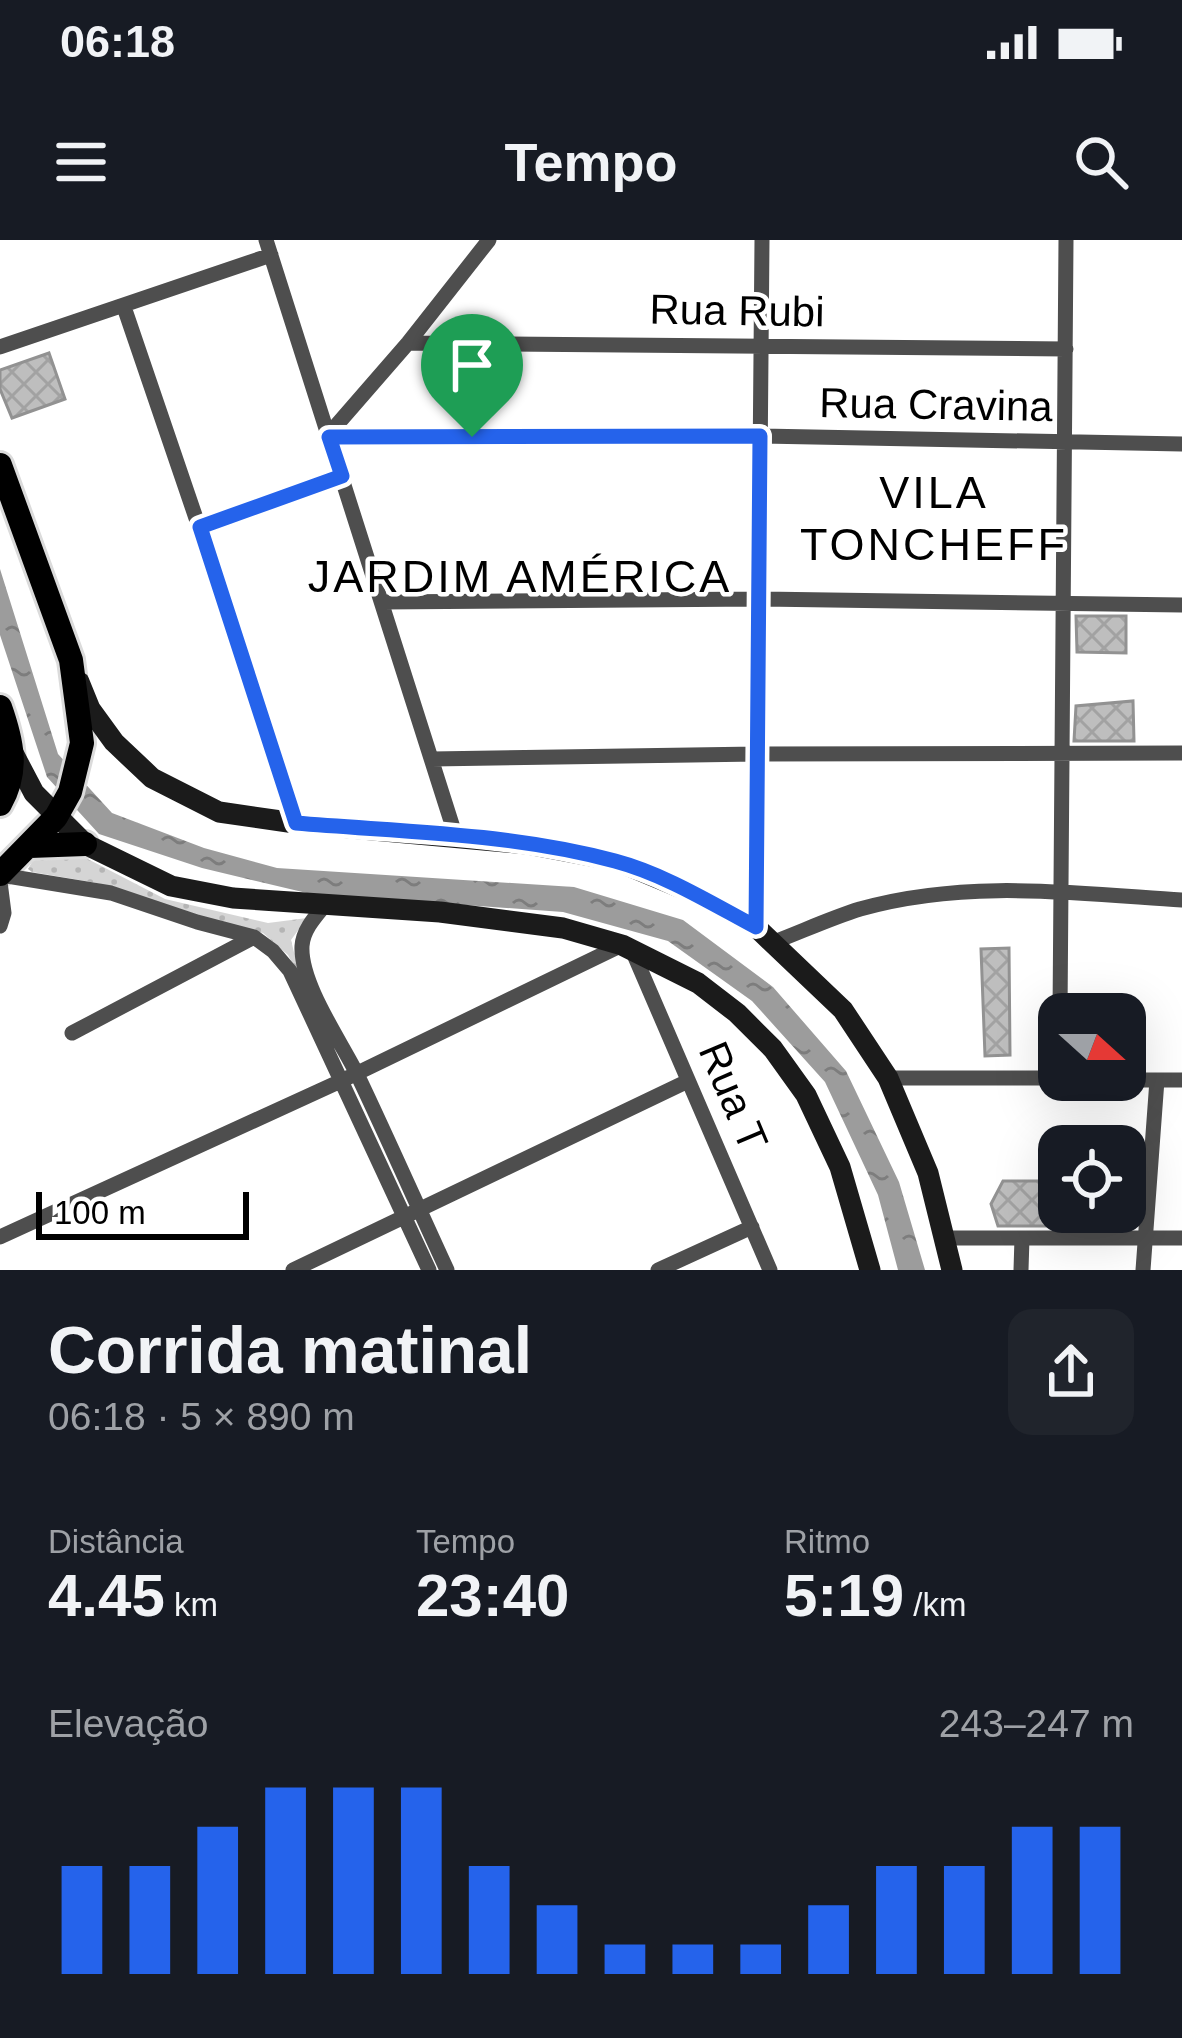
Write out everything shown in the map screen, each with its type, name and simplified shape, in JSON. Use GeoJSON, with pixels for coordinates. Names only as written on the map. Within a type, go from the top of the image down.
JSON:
{"type":"FeatureCollection","features":[{"type":"Feature","properties":{"kind":"main road"},"geometry":{"type":"LineString","coordinates":[[0,466],[90,709],[114,742],[152,778],[219,812],[527,844],[617,861],[691,892],[756,927],[843,1010],[888,1078],[928,1173],[952,1270]]}},
{"type":"Feature","properties":{"kind":"main road"},"geometry":{"type":"LineString","coordinates":[[0,877],[56,817],[70,792],[82,742],[71,660]]}},
{"type":"Feature","properties":{"kind":"main road"},"geometry":{"type":"LineString","coordinates":[[0,707],[13,753],[34,793],[56,817],[85,844],[171,886],[232,898],[440,912],[562,928],[627,947],[698,983],[773,1049],[806,1094],[840,1166],[870,1270]]}},
{"type":"Feature","properties":{"kind":"main road"},"geometry":{"type":"LineString","coordinates":[[0,804],[11,776],[13,753]]}},
{"type":"Feature","properties":{"kind":"main road"},"geometry":{"type":"LineString","coordinates":[[30,846],[85,844]]}},
{"type":"Feature","properties":{"kind":"street"},"geometry":{"type":"LineString","coordinates":[[328,436],[489,240]]}},
{"type":"Feature","properties":{"kind":"street"},"geometry":{"type":"LineString","coordinates":[[756,927],[762,240]]}},
{"type":"Feature","properties":{"kind":"street"},"geometry":{"type":"LineString","coordinates":[[1060,993],[1066,240]]}},
{"type":"Feature","properties":{"kind":"street"},"geometry":{"type":"LineString","coordinates":[[0,347],[124,307],[269,248],[456,837]]}},
{"type":"Feature","properties":{"kind":"street"},"geometry":{"type":"LineString","coordinates":[[124,307],[296,823]]}},
{"type":"Feature","properties":{"kind":"street","name":"Rua Rubi"},"geometry":{"type":"LineString","coordinates":[[408,343],[1066,349]]}},
{"type":"Feature","properties":{"kind":"street","name":"Rua Cravina"},"geometry":{"type":"LineString","coordinates":[[328,436],[760,436],[1182,444]]}},
{"type":"Feature","properties":{"kind":"street"},"geometry":{"type":"LineString","coordinates":[[200,527],[342,476]]}},
{"type":"Feature","properties":{"kind":"street"},"geometry":{"type":"LineString","coordinates":[[382,602],[757,599],[1182,605]]}},
{"type":"Feature","properties":{"kind":"street"},"geometry":{"type":"LineString","coordinates":[[432,759],[1182,753]]}},
{"type":"Feature","properties":{"kind":"street"},"geometry":{"type":"LineString","coordinates":[[0,926],[4,913],[0,877],[103,891],[254,937],[290,970],[350,1077]]}},
{"type":"Feature","properties":{"kind":"street"},"geometry":{"type":"LineString","coordinates":[[774,942],[844,914],[905,899],[978,890],[1182,900]]}},
{"type":"Feature","properties":{"kind":"street"},"geometry":{"type":"LineString","coordinates":[[325,905],[305,934],[304,964],[412,1213],[448,1270]]}},
{"type":"Feature","properties":{"kind":"street"},"geometry":{"type":"LineString","coordinates":[[72,1033],[254,937]]}},
{"type":"Feature","properties":{"kind":"street"},"geometry":{"type":"LineString","coordinates":[[0,1237],[627,947]]}},
{"type":"Feature","properties":{"kind":"street","name":"Rua T"},"geometry":{"type":"LineString","coordinates":[[627,947],[770,1270]]}},
{"type":"Feature","properties":{"kind":"street"},"geometry":{"type":"LineString","coordinates":[[888,1078],[1038,1078]]}},
{"type":"Feature","properties":{"kind":"street"},"geometry":{"type":"LineString","coordinates":[[1146,1080],[1182,1080]]}},
{"type":"Feature","properties":{"kind":"street"},"geometry":{"type":"LineString","coordinates":[[1143,1270],[1157,1080]]}},
{"type":"Feature","properties":{"kind":"street"},"geometry":{"type":"LineString","coordinates":[[293,1270],[688,1081]]}},
{"type":"Feature","properties":{"kind":"street"},"geometry":{"type":"LineString","coordinates":[[412,1213],[429,1270]]}},
{"type":"Feature","properties":{"kind":"street"},"geometry":{"type":"LineString","coordinates":[[658,1270],[752,1227]]}},
{"type":"Feature","properties":{"kind":"street"},"geometry":{"type":"LineString","coordinates":[[946,1238],[1182,1238]]}},
{"type":"Feature","properties":{"kind":"street"},"geometry":{"type":"LineString","coordinates":[[1021,1270],[1022,1238]]}},
{"type":"Feature","properties":{"kind":"shaded area"},"geometry":{"type":"Polygon","coordinates":[[[43,855],[80,855],[165,899],[268,923],[307,918],[291,940],[300,977],[288,955],[263,933],[200,919],[97,883],[28,869],[43,855]]]}},
{"type":"Feature","properties":{"kind":"water"},"geometry":{"type":"Polygon","coordinates":[[[0,569],[58,754],[112,813],[204,848],[277,868],[574,887],[683,920],[773,987],[846,1071],[899,1182],[925,1270],[898,1270],[878,1195],[825,1082],[752,1001],[668,941],[563,912],[311,894],[202,868],[99,834],[47,777],[0,635],[0,569]]]}},
{"type":"Feature","properties":{"kind":"building"},"geometry":{"type":"Polygon","coordinates":[[[49,353],[65,399],[12,418],[0,389],[0,370],[49,353]]]}},
{"type":"Feature","properties":{"kind":"building"},"geometry":{"type":"Polygon","coordinates":[[[1076,616],[1126,616],[1126,653],[1077,652],[1076,616]]]}},
{"type":"Feature","properties":{"kind":"building"},"geometry":{"type":"Polygon","coordinates":[[[1133,701],[1134,741],[1074,741],[1076,706],[1133,701]]]}},
{"type":"Feature","properties":{"kind":"building"},"geometry":{"type":"Polygon","coordinates":[[[1009,948],[1010,1055],[985,1056],[981,949],[1009,948]]]}},
{"type":"Feature","properties":{"kind":"building"},"geometry":{"type":"Polygon","coordinates":[[[1003,1181],[1038,1181],[1038,1226],[998,1226],[991,1204],[1003,1181]]]}},
{"type":"Feature","properties":{"kind":"district","name":"VILA TONCHEFF"},"geometry":{"type":"Point","coordinates":[934,518]}},
{"type":"Feature","properties":{"kind":"district","name":"JARDIM AMÉRICA"},"geometry":{"type":"Point","coordinates":[520,576]}},
{"type":"Feature","properties":{"kind":"route"},"geometry":{"type":"LineString","coordinates":[[760,436],[756,927],[691,892],[617,861],[527,844],[296,823],[200,527],[342,476],[329,437],[472,437],[760,436]]}}]}
